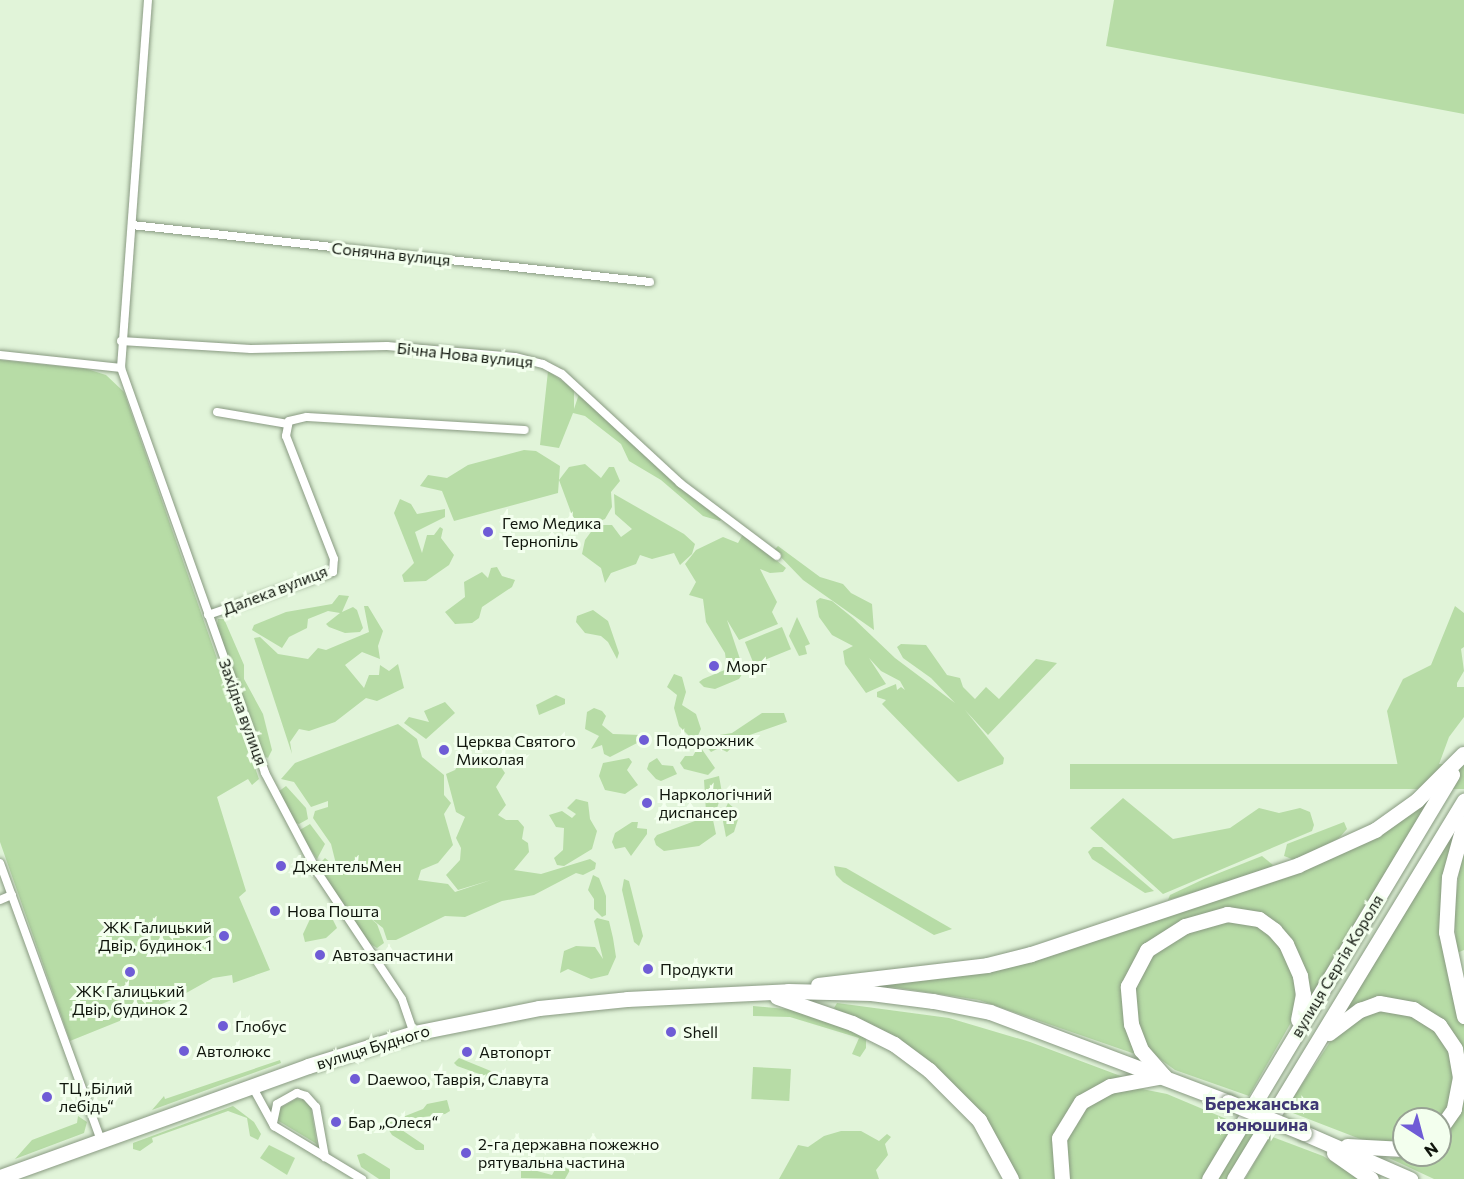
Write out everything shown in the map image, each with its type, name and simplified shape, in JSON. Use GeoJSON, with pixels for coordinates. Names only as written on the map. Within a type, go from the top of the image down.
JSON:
{"type":"FeatureCollection","features":[{"type":"Feature","properties":{"kind":"highway"},"geometry":{"type":"LineString","coordinates":[[788,991],[834,982],[987,965],[1030,954],[1298,865],[1376,831],[1418,800],[1464,754]]}},
{"type":"Feature","properties":{"kind":"highway","name":"вулиця Сергія Короля"},"geometry":{"type":"LineString","coordinates":[[1209,1179],[1464,754]]}},
{"type":"Feature","properties":{"kind":"highway","name":"вулиця Сергія Короля"},"geometry":{"type":"LineString","coordinates":[[1234,1179],[1464,800]]}},
{"type":"Feature","properties":{"kind":"highway"},"geometry":{"type":"LineString","coordinates":[[1464,823],[1449,877],[1446,932],[1464,1016]]}},
{"type":"Feature","properties":{"kind":"highway"},"geometry":{"type":"LineString","coordinates":[[1164,1076],[1138,1041],[1127,1005],[1128,986],[1147,950],[1168,934],[1196,923],[1227,914],[1243,915],[1259,919],[1280,937],[1294,960],[1304,994],[1294,1036]]}},
{"type":"Feature","properties":{"kind":"highway","name":"вулиця Будного"},"geometry":{"type":"LineString","coordinates":[[0,1177],[252,1086],[414,1033],[563,1005],[788,991]]}},
{"type":"Feature","properties":{"kind":"highway"},"geometry":{"type":"LineString","coordinates":[[788,991],[871,993],[990,1012],[1164,1076],[1410,1179]]}},
{"type":"Feature","properties":{"kind":"highway"},"geometry":{"type":"LineString","coordinates":[[763,992],[852,1023],[894,1044],[929,1070],[979,1120],[1011,1179]]}},
{"type":"Feature","properties":{"kind":"highway"},"geometry":{"type":"LineString","coordinates":[[1314,1048],[1337,1024],[1379,1003],[1397,1004],[1426,1015],[1448,1036],[1459,1061],[1452,1112]]}},
{"type":"Feature","properties":{"kind":"highway"},"geometry":{"type":"LineString","coordinates":[[1062,1179],[1059,1138],[1081,1102],[1110,1086],[1164,1076]]}},
{"type":"Feature","properties":{"kind":"highway"},"geometry":{"type":"LineString","coordinates":[[1304,1133],[1371,1179]]}},
{"type":"Feature","properties":{"kind":"highway"},"geometry":{"type":"LineString","coordinates":[[1331,1144],[1392,1148]]}},
{"type":"Feature","properties":{"kind":"street","name":"Західна вулиця"},"geometry":{"type":"LineString","coordinates":[[148,0],[132,225],[121,341],[121,368],[207,615],[283,811],[333,896],[402,999],[414,1033]]}},
{"type":"Feature","properties":{"kind":"street","name":"Сонячна вулиця"},"geometry":{"type":"LineString","coordinates":[[132,225],[650,282]]}},
{"type":"Feature","properties":{"kind":"street","name":"Бічна Нова вулиця"},"geometry":{"type":"LineString","coordinates":[[121,341],[251,349],[387,346],[515,357],[543,364],[562,374],[680,483],[777,556]]}},
{"type":"Feature","properties":{"kind":"street"},"geometry":{"type":"LineString","coordinates":[[0,355],[121,368]]}},
{"type":"Feature","properties":{"kind":"street"},"geometry":{"type":"LineString","coordinates":[[217,412],[288,424],[307,417],[525,430]]}},
{"type":"Feature","properties":{"kind":"street","name":"Далека вулиця"},"geometry":{"type":"LineString","coordinates":[[207,615],[333,572],[334,559],[286,436],[288,424]]}},
{"type":"Feature","properties":{"kind":"street"},"geometry":{"type":"LineString","coordinates":[[0,863],[101,1141]]}},
{"type":"Feature","properties":{"kind":"street"},"geometry":{"type":"LineString","coordinates":[[0,900],[12,895]]}},
{"type":"Feature","properties":{"kind":"street"},"geometry":{"type":"LineString","coordinates":[[252,1086],[274,1126],[362,1179]]}},
{"type":"Feature","properties":{"kind":"street"},"geometry":{"type":"LineString","coordinates":[[274,1126],[277,1104],[297,1093],[306,1096],[316,1107],[325,1157]]}},
{"type":"Feature","properties":{"kind":"green space"},"geometry":{"type":"Polygon","coordinates":[[[1114,0],[1464,0],[1464,114],[1106,46],[1114,0]]]}},
{"type":"Feature","properties":{"kind":"green space"},"geometry":{"type":"Polygon","coordinates":[[[0,360],[87,369],[106,375],[124,392],[259,779],[252,785],[248,779],[217,797],[246,891],[239,897],[270,970],[233,983],[232,975],[213,978],[179,997],[70,1041],[0,842],[0,360]]]}},
{"type":"Feature","properties":{"kind":"green space"},"geometry":{"type":"Polygon","coordinates":[[[548,371],[574,389],[574,409],[579,394],[660,470],[722,518],[720,521],[703,516],[661,480],[629,461],[621,444],[585,416],[573,413],[559,448],[540,445],[548,371]]]}},
{"type":"Feature","properties":{"kind":"green space"},"geometry":{"type":"Polygon","coordinates":[[[524,450],[536,451],[560,466],[558,493],[454,521],[442,491],[420,486],[428,475],[447,478],[468,465],[524,450]]]}},
{"type":"Feature","properties":{"kind":"green space"},"geometry":{"type":"Polygon","coordinates":[[[585,464],[601,478],[609,467],[614,467],[620,481],[611,492],[612,507],[605,519],[587,526],[575,523],[559,480],[569,467],[585,464]]]}},
{"type":"Feature","properties":{"kind":"green space"},"geometry":{"type":"Polygon","coordinates":[[[614,494],[684,534],[695,544],[692,554],[680,565],[674,553],[652,559],[640,555],[636,564],[611,573],[605,583],[601,568],[582,554],[585,540],[596,525],[612,525],[621,537],[632,529],[615,514],[614,494]]]}},
{"type":"Feature","properties":{"kind":"green space"},"geometry":{"type":"Polygon","coordinates":[[[400,499],[411,504],[417,514],[445,509],[445,517],[415,532],[422,553],[427,535],[434,535],[440,527],[443,529],[441,538],[454,555],[449,565],[426,581],[404,582],[402,575],[414,563],[394,513],[400,499]]]}},
{"type":"Feature","properties":{"kind":"green space"},"geometry":{"type":"Polygon","coordinates":[[[743,534],[786,568],[783,572],[770,573],[760,569],[777,602],[772,612],[778,624],[739,640],[727,620],[744,671],[739,679],[715,689],[704,687],[699,682],[727,669],[725,653],[706,622],[703,599],[689,595],[696,582],[685,564],[696,550],[723,537],[738,543],[743,534]]]}},
{"type":"Feature","properties":{"kind":"green space"},"geometry":{"type":"Polygon","coordinates":[[[778,546],[820,577],[843,584],[851,593],[872,604],[874,630],[803,580],[774,550],[778,546]]]}},
{"type":"Feature","properties":{"kind":"green space"},"geometry":{"type":"Polygon","coordinates":[[[497,567],[502,576],[515,580],[512,587],[482,607],[479,618],[472,623],[455,624],[445,612],[465,597],[464,582],[482,572],[488,578],[491,568],[497,567]]]}},
{"type":"Feature","properties":{"kind":"green space"},"geometry":{"type":"Polygon","coordinates":[[[339,595],[349,596],[342,612],[353,607],[357,610],[363,628],[360,632],[345,633],[329,627],[326,624],[340,613],[328,611],[308,619],[307,628],[289,637],[282,648],[252,630],[254,625],[286,612],[332,604],[339,595]]]}},
{"type":"Feature","properties":{"kind":"green space"},"geometry":{"type":"Polygon","coordinates":[[[820,598],[832,601],[895,658],[955,703],[931,678],[903,658],[897,647],[901,644],[926,645],[947,675],[960,678],[963,687],[975,699],[986,687],[999,699],[1036,659],[1057,663],[988,735],[965,710],[1004,758],[1003,764],[958,782],[882,704],[886,700],[877,697],[877,692],[896,684],[897,690],[901,687],[905,690],[900,681],[881,671],[869,658],[886,684],[866,693],[845,664],[843,651],[853,646],[832,635],[819,617],[816,601],[820,598]]]}},
{"type":"Feature","properties":{"kind":"green space"},"geometry":{"type":"Polygon","coordinates":[[[364,606],[368,606],[383,631],[378,646],[380,659],[362,652],[345,665],[364,688],[369,675],[379,675],[380,665],[389,671],[398,664],[404,688],[377,701],[366,698],[335,722],[309,731],[299,729],[290,742],[292,754],[254,638],[260,637],[278,654],[308,659],[318,648],[326,650],[369,632],[364,606]]]}},
{"type":"Feature","properties":{"kind":"green space"},"geometry":{"type":"Polygon","coordinates":[[[1455,606],[1464,613],[1464,647],[1461,649],[1464,671],[1457,687],[1464,687],[1464,717],[1449,737],[1438,767],[1412,786],[1400,777],[1387,711],[1403,679],[1431,665],[1455,606]]]}},
{"type":"Feature","properties":{"kind":"green space"},"geometry":{"type":"Polygon","coordinates":[[[593,610],[608,621],[619,653],[617,659],[608,642],[601,636],[585,633],[576,622],[577,616],[593,610]]]}},
{"type":"Feature","properties":{"kind":"green space"},"geometry":{"type":"Polygon","coordinates":[[[797,617],[810,644],[805,646],[807,654],[799,656],[789,636],[797,617]]]}},
{"type":"Feature","properties":{"kind":"green space"},"geometry":{"type":"Polygon","coordinates":[[[218,619],[224,619],[244,665],[244,679],[263,714],[272,750],[268,758],[264,756],[216,632],[218,619]]]}},
{"type":"Feature","properties":{"kind":"green space"},"geometry":{"type":"Polygon","coordinates":[[[782,627],[791,649],[754,664],[745,642],[782,627]]]}},
{"type":"Feature","properties":{"kind":"green space"},"geometry":{"type":"Polygon","coordinates":[[[674,674],[682,677],[686,692],[682,705],[696,714],[701,729],[695,742],[679,726],[674,708],[677,695],[667,687],[674,674]]]}},
{"type":"Feature","properties":{"kind":"green space"},"geometry":{"type":"Polygon","coordinates":[[[556,695],[565,699],[565,704],[539,715],[536,705],[556,695]]]}},
{"type":"Feature","properties":{"kind":"green space"},"geometry":{"type":"Polygon","coordinates":[[[445,702],[455,713],[426,739],[404,723],[409,717],[429,722],[424,711],[445,702]]]}},
{"type":"Feature","properties":{"kind":"green space"},"geometry":{"type":"Polygon","coordinates":[[[594,708],[602,711],[606,716],[602,725],[613,734],[641,735],[641,741],[610,757],[604,754],[602,745],[591,749],[599,736],[585,729],[587,712],[594,708]]]}},
{"type":"Feature","properties":{"kind":"green space"},"geometry":{"type":"Polygon","coordinates":[[[762,713],[784,713],[787,722],[744,737],[727,752],[719,748],[711,752],[704,744],[707,737],[732,733],[762,713]]]}},
{"type":"Feature","properties":{"kind":"green space"},"geometry":{"type":"Polygon","coordinates":[[[398,724],[417,739],[422,757],[444,775],[444,795],[451,803],[444,814],[453,845],[438,863],[421,870],[418,880],[448,884],[455,892],[491,880],[458,890],[446,875],[460,860],[461,848],[456,838],[465,817],[456,812],[446,774],[455,770],[460,762],[469,767],[499,764],[505,773],[496,787],[506,805],[498,815],[506,820],[518,820],[524,827],[522,839],[528,843],[529,852],[514,870],[541,874],[590,859],[596,863],[595,869],[583,875],[576,873],[534,895],[502,901],[465,917],[445,916],[396,940],[387,940],[383,928],[368,916],[377,924],[384,943],[377,948],[361,938],[322,872],[320,863],[325,858],[337,868],[331,844],[313,818],[315,811],[328,807],[328,801],[311,807],[294,782],[281,779],[295,763],[398,724]]]}},
{"type":"Feature","properties":{"kind":"green space"},"geometry":{"type":"Polygon","coordinates":[[[699,745],[715,768],[708,775],[684,769],[680,763],[685,756],[693,756],[699,745]]]}},
{"type":"Feature","properties":{"kind":"green space"},"geometry":{"type":"Polygon","coordinates":[[[629,758],[632,762],[627,770],[638,785],[625,794],[605,790],[599,776],[603,763],[629,758]]]}},
{"type":"Feature","properties":{"kind":"green space"},"geometry":{"type":"Polygon","coordinates":[[[657,758],[662,765],[673,766],[677,774],[661,781],[656,779],[647,769],[649,763],[657,758]]]}},
{"type":"Feature","properties":{"kind":"green space"},"geometry":{"type":"Polygon","coordinates":[[[1070,764],[1464,764],[1464,789],[1070,789],[1070,764]]]}},
{"type":"Feature","properties":{"kind":"green space"},"geometry":{"type":"Polygon","coordinates":[[[719,776],[722,793],[713,820],[716,834],[699,846],[664,851],[656,845],[654,839],[657,835],[703,818],[706,812],[704,780],[719,776]]]}},
{"type":"Feature","properties":{"kind":"green space"},"geometry":{"type":"Polygon","coordinates":[[[286,786],[306,808],[308,819],[299,824],[293,822],[278,792],[286,786]]]}},
{"type":"Feature","properties":{"kind":"green space"},"geometry":{"type":"Polygon","coordinates":[[[1123,798],[1173,839],[1230,828],[1259,808],[1279,813],[1300,808],[1310,812],[1314,825],[1312,831],[1163,894],[1090,828],[1123,798]]]}},
{"type":"Feature","properties":{"kind":"green space"},"geometry":{"type":"Polygon","coordinates":[[[1430,798],[1309,1001],[1278,927],[1211,915],[1131,967],[1138,1055],[979,1000],[879,985],[1043,957],[1158,920],[1430,798]]]}},
{"type":"Feature","properties":{"kind":"green space"},"geometry":{"type":"Polygon","coordinates":[[[576,799],[588,802],[590,819],[597,831],[592,849],[564,866],[557,865],[554,858],[563,850],[564,828],[556,827],[549,815],[562,811],[572,818],[576,814],[567,808],[576,799]]]}},
{"type":"Feature","properties":{"kind":"green space"},"geometry":{"type":"Polygon","coordinates":[[[728,803],[740,813],[734,832],[726,837],[722,816],[728,803]]]}},
{"type":"Feature","properties":{"kind":"green space"},"geometry":{"type":"Polygon","coordinates":[[[1460,821],[1447,877],[1464,1024],[1464,1072],[1459,1046],[1405,1003],[1340,1016],[1460,821]]]}},
{"type":"Feature","properties":{"kind":"green space"},"geometry":{"type":"Polygon","coordinates":[[[632,822],[638,822],[637,828],[647,829],[647,834],[631,856],[625,847],[615,849],[612,842],[615,833],[632,822]]]}},
{"type":"Feature","properties":{"kind":"green space"},"geometry":{"type":"Polygon","coordinates":[[[1344,822],[1347,829],[1339,838],[1297,861],[1284,856],[1287,844],[1344,822]]]}},
{"type":"Feature","properties":{"kind":"green space"},"geometry":{"type":"Polygon","coordinates":[[[310,824],[325,844],[317,859],[298,831],[310,824]]]}},
{"type":"Feature","properties":{"kind":"green space"},"geometry":{"type":"Polygon","coordinates":[[[1464,834],[1464,950],[1457,953],[1454,913],[1464,834]]]}},
{"type":"Feature","properties":{"kind":"green space"},"geometry":{"type":"Polygon","coordinates":[[[1093,847],[1102,847],[1154,891],[1145,893],[1092,859],[1088,852],[1093,847]]]}},
{"type":"Feature","properties":{"kind":"green space"},"geometry":{"type":"Polygon","coordinates":[[[1262,856],[1273,865],[1268,871],[1168,900],[1170,895],[1204,879],[1262,856]]]}},
{"type":"Feature","properties":{"kind":"green space"},"geometry":{"type":"Polygon","coordinates":[[[834,866],[846,868],[952,929],[934,935],[843,882],[836,875],[834,866]]]}},
{"type":"Feature","properties":{"kind":"green space"},"geometry":{"type":"Polygon","coordinates":[[[593,875],[599,878],[606,896],[606,915],[602,917],[594,909],[594,899],[588,890],[593,875]]]}},
{"type":"Feature","properties":{"kind":"green space"},"geometry":{"type":"Polygon","coordinates":[[[624,879],[629,881],[643,936],[639,946],[634,942],[622,890],[624,879]]]}},
{"type":"Feature","properties":{"kind":"green space"},"geometry":{"type":"Polygon","coordinates":[[[311,917],[332,918],[337,928],[326,938],[305,942],[303,934],[311,917]]]}},
{"type":"Feature","properties":{"kind":"green space"},"geometry":{"type":"Polygon","coordinates":[[[597,918],[609,921],[613,938],[616,957],[608,975],[591,979],[568,969],[560,973],[564,951],[576,946],[595,947],[603,959],[594,921],[597,918]]]}},
{"type":"Feature","properties":{"kind":"green space"},"geometry":{"type":"Polygon","coordinates":[[[1235,920],[1258,924],[1293,961],[1297,1012],[1249,1096],[1175,1070],[1153,1054],[1139,1036],[1133,983],[1143,962],[1185,932],[1235,920]]]}},
{"type":"Feature","properties":{"kind":"green space"},"geometry":{"type":"Polygon","coordinates":[[[837,1003],[949,1018],[1030,1042],[1126,1078],[1071,1108],[1058,1179],[1016,1179],[972,1107],[837,1011],[834,1008],[837,1003]]]}},
{"type":"Feature","properties":{"kind":"green space"},"geometry":{"type":"Polygon","coordinates":[[[753,1006],[796,1010],[842,1024],[866,1037],[866,1048],[860,1057],[852,1054],[859,1038],[790,1017],[753,1016],[753,1006]]]}},
{"type":"Feature","properties":{"kind":"green space"},"geometry":{"type":"Polygon","coordinates":[[[1377,1009],[1424,1018],[1454,1058],[1454,1096],[1447,1107],[1392,1107],[1392,1147],[1381,1147],[1285,1110],[1336,1033],[1377,1009]]]}},
{"type":"Feature","properties":{"kind":"green space"},"geometry":{"type":"Polygon","coordinates":[[[459,1058],[508,1078],[510,1085],[457,1066],[454,1063],[459,1058]]]}},
{"type":"Feature","properties":{"kind":"green space"},"geometry":{"type":"Polygon","coordinates":[[[280,1060],[281,1063],[152,1110],[164,1096],[165,1099],[280,1060]]]}},
{"type":"Feature","properties":{"kind":"green space"},"geometry":{"type":"Polygon","coordinates":[[[753,1067],[791,1069],[789,1101],[751,1099],[753,1067]]]}},
{"type":"Feature","properties":{"kind":"green space"},"geometry":{"type":"Polygon","coordinates":[[[1137,1088],[1167,1094],[1236,1123],[1202,1179],[1067,1179],[1063,1147],[1072,1119],[1097,1096],[1137,1088]]]}},
{"type":"Feature","properties":{"kind":"green space"},"geometry":{"type":"Polygon","coordinates":[[[1464,1088],[1464,1179],[1434,1179],[1408,1167],[1452,1167],[1452,1112],[1464,1088]]]}},
{"type":"Feature","properties":{"kind":"green space"},"geometry":{"type":"Polygon","coordinates":[[[296,1099],[306,1100],[311,1108],[317,1144],[277,1120],[280,1108],[296,1099]]]}},
{"type":"Feature","properties":{"kind":"green space"},"geometry":{"type":"Polygon","coordinates":[[[447,1100],[450,1111],[445,1114],[395,1121],[396,1126],[424,1145],[424,1150],[416,1150],[392,1135],[385,1124],[423,1109],[427,1104],[447,1100]]]}},
{"type":"Feature","properties":{"kind":"green space"},"geometry":{"type":"Polygon","coordinates":[[[233,1106],[254,1122],[261,1134],[258,1140],[250,1136],[247,1118],[228,1111],[152,1138],[153,1142],[140,1151],[133,1149],[133,1143],[233,1106]]]}},
{"type":"Feature","properties":{"kind":"green space"},"geometry":{"type":"Polygon","coordinates":[[[78,1116],[87,1122],[84,1133],[15,1159],[32,1140],[77,1123],[78,1116]]]}},
{"type":"Feature","properties":{"kind":"green space"},"geometry":{"type":"Polygon","coordinates":[[[1245,1127],[1258,1132],[1230,1179],[1214,1179],[1245,1127]]]}},
{"type":"Feature","properties":{"kind":"green space"},"geometry":{"type":"Polygon","coordinates":[[[841,1131],[861,1131],[879,1141],[887,1134],[891,1137],[885,1144],[888,1155],[876,1170],[879,1179],[779,1179],[798,1145],[808,1147],[824,1136],[841,1131]]]}},
{"type":"Feature","properties":{"kind":"green space"},"geometry":{"type":"Polygon","coordinates":[[[1270,1136],[1323,1156],[1360,1179],[1245,1179],[1270,1136]]]}},
{"type":"Feature","properties":{"kind":"green space"},"geometry":{"type":"Polygon","coordinates":[[[269,1145],[295,1158],[287,1175],[260,1158],[269,1145]]]}},
{"type":"Feature","properties":{"kind":"green space"},"geometry":{"type":"Polygon","coordinates":[[[364,1153],[390,1169],[390,1179],[379,1179],[361,1167],[357,1155],[364,1153]]]}},
{"type":"Feature","properties":{"kind":"green space"},"geometry":{"type":"Polygon","coordinates":[[[558,1164],[570,1170],[565,1179],[521,1178],[521,1171],[526,1168],[552,1175],[558,1164]]]}},
{"type":"Feature","properties":{"kind":"place","name":"Гемо Медика Тернопіль"},"geometry":{"type":"Point","coordinates":[488,532]}},
{"type":"Feature","properties":{"kind":"place","name":"Морг"},"geometry":{"type":"Point","coordinates":[714,666]}},
{"type":"Feature","properties":{"kind":"place","name":"Подорожник"},"geometry":{"type":"Point","coordinates":[644,740]}},
{"type":"Feature","properties":{"kind":"place","name":"Церква Святого Миколая"},"geometry":{"type":"Point","coordinates":[444,750]}},
{"type":"Feature","properties":{"kind":"place","name":"Наркологічний диспансер"},"geometry":{"type":"Point","coordinates":[647,803]}},
{"type":"Feature","properties":{"kind":"place","name":"ДжентельМен"},"geometry":{"type":"Point","coordinates":[281,866]}},
{"type":"Feature","properties":{"kind":"place","name":"Нова Пошта"},"geometry":{"type":"Point","coordinates":[275,911]}},
{"type":"Feature","properties":{"kind":"place","name":"ЖК Галицький Двір, будинок 1"},"geometry":{"type":"Point","coordinates":[224,936]}},
{"type":"Feature","properties":{"kind":"place","name":"Автозапчастини"},"geometry":{"type":"Point","coordinates":[320,955]}},
{"type":"Feature","properties":{"kind":"place","name":"Продукти"},"geometry":{"type":"Point","coordinates":[648,969]}},
{"type":"Feature","properties":{"kind":"place","name":"ЖК Галицький Двір, будинок 2"},"geometry":{"type":"Point","coordinates":[130,972]}},
{"type":"Feature","properties":{"kind":"place","name":"Глобус"},"geometry":{"type":"Point","coordinates":[223,1026]}},
{"type":"Feature","properties":{"kind":"place","name":"Shell"},"geometry":{"type":"Point","coordinates":[671,1032]}},
{"type":"Feature","properties":{"kind":"place","name":"Автолюкс"},"geometry":{"type":"Point","coordinates":[184,1051]}},
{"type":"Feature","properties":{"kind":"place","name":"Автопорт"},"geometry":{"type":"Point","coordinates":[467,1052]}},
{"type":"Feature","properties":{"kind":"place","name":"Daewoo, Таврія, Славута"},"geometry":{"type":"Point","coordinates":[355,1079]}},
{"type":"Feature","properties":{"kind":"place","name":"ТЦ „Білий лебідь“"},"geometry":{"type":"Point","coordinates":[47,1097]}},
{"type":"Feature","properties":{"kind":"place","name":"Бар „Олеся“"},"geometry":{"type":"Point","coordinates":[336,1122]}},
{"type":"Feature","properties":{"kind":"place","name":"2-га державна пожежно рятувальна частина"},"geometry":{"type":"Point","coordinates":[466,1153]}},
{"type":"Feature","properties":{"kind":"district","name":"Бережанська конюшина"},"geometry":{"type":"Point","coordinates":[1262,1114]}}]}
